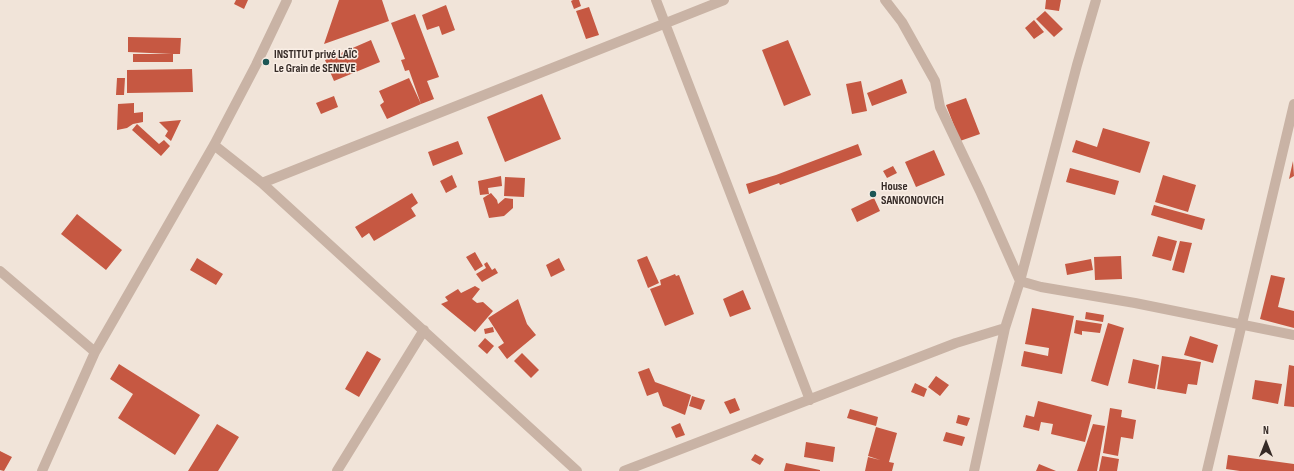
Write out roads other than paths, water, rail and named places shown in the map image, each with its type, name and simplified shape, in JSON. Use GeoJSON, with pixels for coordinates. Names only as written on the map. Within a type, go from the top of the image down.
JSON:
{"type":"FeatureCollection","features":[{"type":"Feature","properties":{"kind":"street"},"geometry":{"type":"LineString","coordinates":[[42,471],[95,352],[214,145],[256,65],[287,0]]}},
{"type":"Feature","properties":{"kind":"street"},"geometry":{"type":"LineString","coordinates":[[656,0],[810,400]]}},
{"type":"Feature","properties":{"kind":"street"},"geometry":{"type":"LineString","coordinates":[[262,183],[724,0]]}},
{"type":"Feature","properties":{"kind":"street"},"geometry":{"type":"LineString","coordinates":[[885,0],[902,22],[935,81],[940,107],[980,191],[1020,281]]}},
{"type":"Feature","properties":{"kind":"street"},"geometry":{"type":"LineString","coordinates":[[974,471],[1005,328],[1020,281],[1075,72],[1096,0]]}},
{"type":"Feature","properties":{"kind":"street"},"geometry":{"type":"LineString","coordinates":[[1207,471],[1294,104]]}},
{"type":"Feature","properties":{"kind":"street"},"geometry":{"type":"LineString","coordinates":[[214,145],[262,183],[577,471]]}},
{"type":"Feature","properties":{"kind":"street"},"geometry":{"type":"LineString","coordinates":[[0,271],[95,352]]}},
{"type":"Feature","properties":{"kind":"street"},"geometry":{"type":"LineString","coordinates":[[1020,281],[1048,288],[1135,303],[1294,335]]}},
{"type":"Feature","properties":{"kind":"street"},"geometry":{"type":"LineString","coordinates":[[624,471],[956,343],[1005,328]]}},
{"type":"Feature","properties":{"kind":"street"},"geometry":{"type":"LineString","coordinates":[[337,471],[424,330]]}},
{"type":"Feature","properties":{"kind":"place","name":"INSTITUT privé LAÏC Le Grain de SENEVE"},"geometry":{"type":"Point","coordinates":[266,62]}},
{"type":"Feature","properties":{"kind":"place","name":"House SANKONOVICH"},"geometry":{"type":"Point","coordinates":[873,194]}}]}
